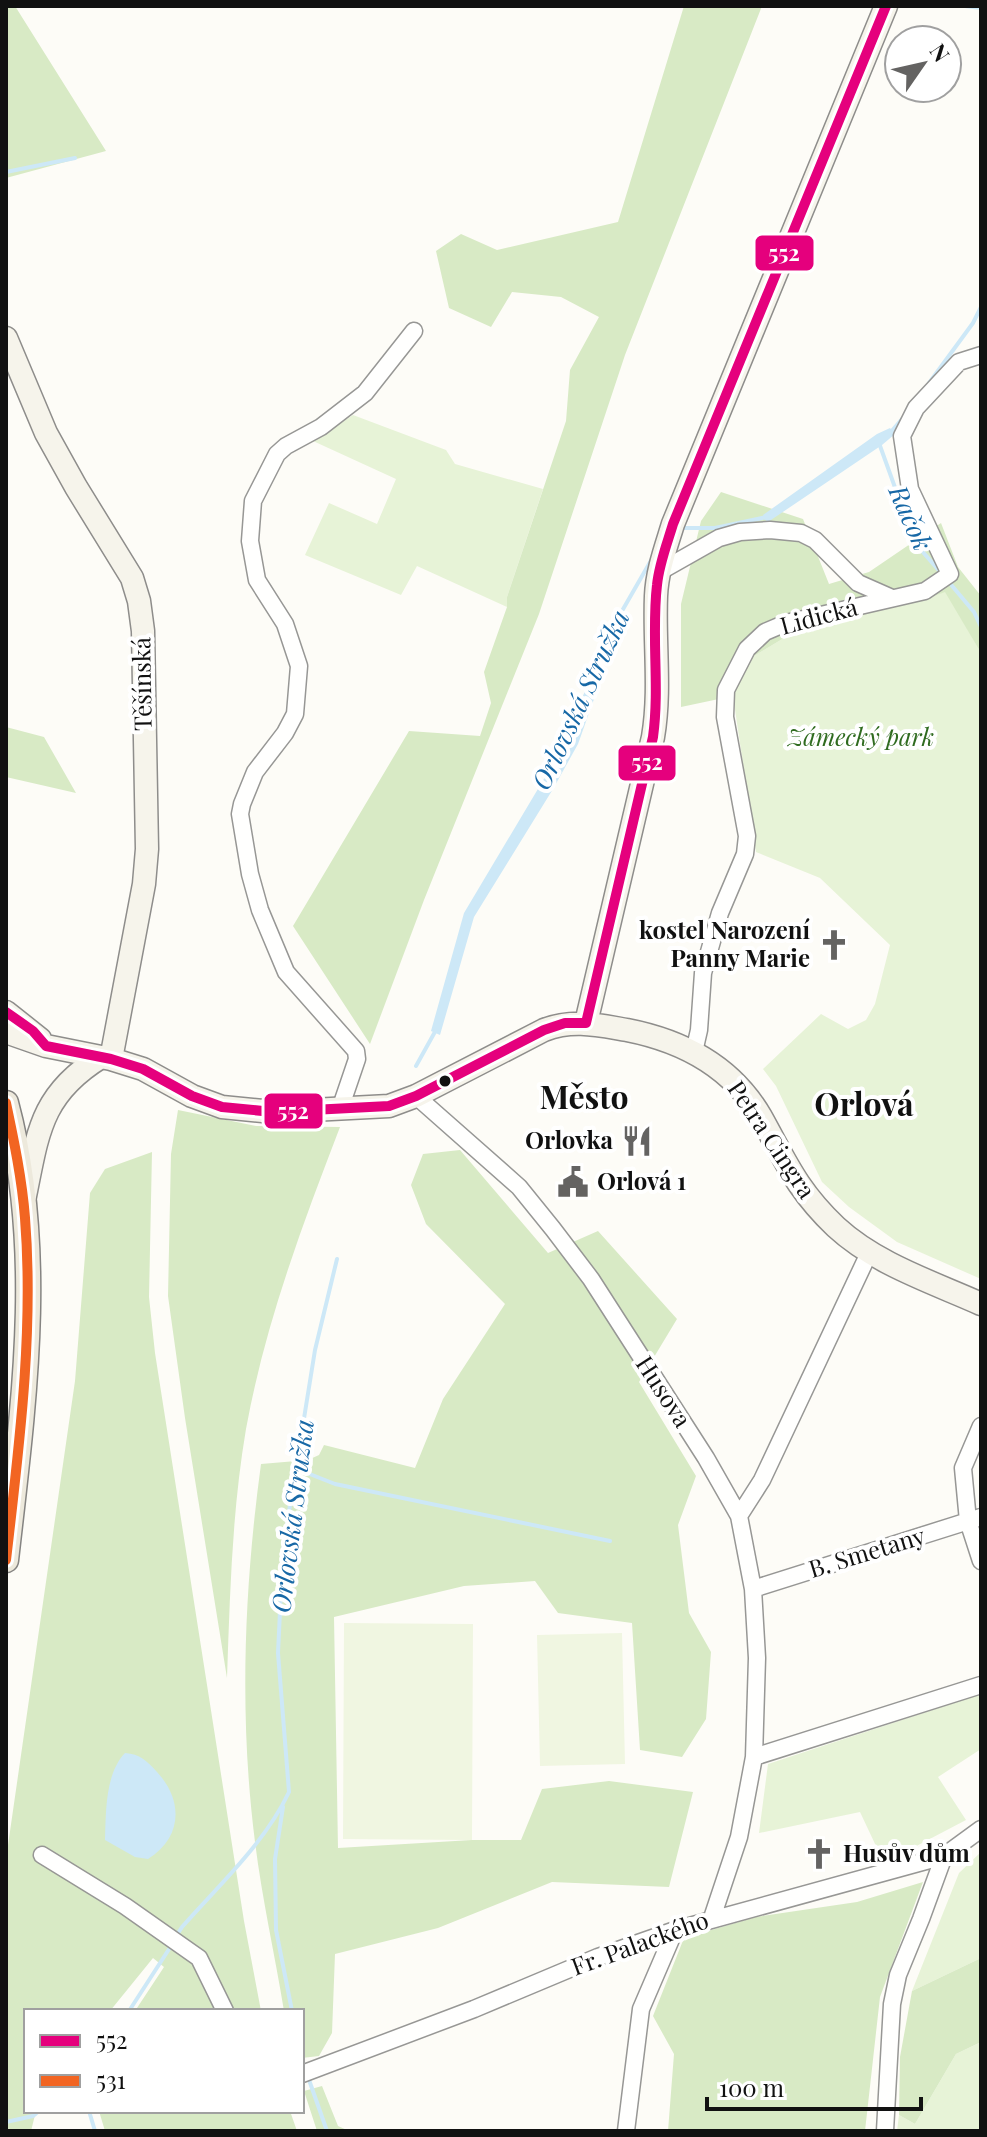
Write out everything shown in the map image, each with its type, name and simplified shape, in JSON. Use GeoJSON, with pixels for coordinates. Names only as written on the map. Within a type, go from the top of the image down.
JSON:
{"type":"FeatureCollection","features":[{"type":"Feature","properties":{"kind":"main road"},"geometry":{"type":"LineString","coordinates":[[6,1103],[25,1197],[28,1317],[20,1434],[6,1560]]}},
{"type":"Feature","properties":{"kind":"street"},"geometry":{"type":"LineString","coordinates":[[586,1023],[656,718],[656,593],[673,524],[886,6]]}},
{"type":"Feature","properties":{"kind":"street"},"geometry":{"type":"LineString","coordinates":[[340,1109],[357,1059],[356,1051],[286,972],[260,910],[250,874],[240,814],[255,772],[285,733],[295,714],[298,696],[299,666],[292,641],[254,571],[250,541],[253,501],[277,454],[321,427],[365,393],[414,331]]}},
{"type":"Feature","properties":{"kind":"street","name":"Těšínská"},"geometry":{"type":"LineString","coordinates":[[6,338],[46,433],[125,566],[139,601],[143,631],[146,860],[142,898],[106,1058]]}},
{"type":"Feature","properties":{"kind":"street","name":"Lidická"},"geometry":{"type":"LineString","coordinates":[[694,1052],[699,1030],[703,973],[720,913],[745,854],[747,836],[725,717],[726,690],[747,649],[765,632],[797,620],[925,591],[950,574],[910,489],[902,436],[916,408],[959,362],[981,355]]}},
{"type":"Feature","properties":{"kind":"street"},"geometry":{"type":"LineString","coordinates":[[659,572],[719,538],[740,532],[786,531],[801,533],[815,540],[858,583],[892,598]]}},
{"type":"Feature","properties":{"kind":"street"},"geometry":{"type":"LineString","coordinates":[[6,1012],[33,1031],[46,1046]]}},
{"type":"Feature","properties":{"kind":"street","name":"Petra Cingra"},"geometry":{"type":"LineString","coordinates":[[6,1032],[46,1046],[143,1069],[192,1096],[222,1107],[273,1112],[389,1106],[416,1096],[544,1030],[565,1023],[586,1023],[646,1034],[712,1062],[737,1085],[760,1115],[796,1183],[839,1230],[869,1253],[981,1304]]}},
{"type":"Feature","properties":{"kind":"street"},"geometry":{"type":"LineString","coordinates":[[25,1197],[35,1148],[54,1099],[72,1078],[106,1058]]}},
{"type":"Feature","properties":{"kind":"street","name":"Husova"},"geometry":{"type":"LineString","coordinates":[[416,1096],[519,1187],[553,1229],[591,1279],[706,1458],[739,1516],[753,1589],[757,1658],[754,1757],[739,1837],[712,1918]]}},
{"type":"Feature","properties":{"kind":"street"},"geometry":{"type":"LineString","coordinates":[[739,1516],[762,1480],[869,1253]]}},
{"type":"Feature","properties":{"kind":"street"},"geometry":{"type":"LineString","coordinates":[[981,1426],[963,1468],[981,1561]]}},
{"type":"Feature","properties":{"kind":"street","name":"B. Smetany"},"geometry":{"type":"LineString","coordinates":[[753,1589],[975,1519]]}},
{"type":"Feature","properties":{"kind":"street"},"geometry":{"type":"LineString","coordinates":[[754,1757],[981,1685]]}},
{"type":"Feature","properties":{"kind":"street","name":"Fr. Palackého"},"geometry":{"type":"LineString","coordinates":[[304,2073],[474,2009],[598,1957],[675,1930],[944,1856],[981,1829]]}},
{"type":"Feature","properties":{"kind":"street"},"geometry":{"type":"LineString","coordinates":[[42,1855],[125,1906],[199,1958],[224,2009]]}},
{"type":"Feature","properties":{"kind":"street"},"geometry":{"type":"LineString","coordinates":[[885,2131],[892,2004],[898,1975],[944,1856]]}},
{"type":"Feature","properties":{"kind":"street"},"geometry":{"type":"LineString","coordinates":[[626,2131],[641,2009],[675,1930]]}},
{"type":"Feature","properties":{"kind":"green space"},"geometry":{"type":"Polygon","coordinates":[[[6,6],[15,6],[106,151],[6,178],[6,6]]]}},
{"type":"Feature","properties":{"kind":"green space"},"geometry":{"type":"Polygon","coordinates":[[[684,6],[762,6],[625,355],[539,614],[424,900],[370,1044],[293,926],[409,731],[480,736],[491,703],[484,672],[566,421],[570,370],[599,317],[561,297],[512,292],[491,327],[449,308],[436,251],[461,234],[497,250],[618,222],[684,6]]]}},
{"type":"Feature","properties":{"kind":"green space"},"geometry":{"type":"Polygon","coordinates":[[[353,415],[446,450],[455,464],[543,489],[507,597],[507,607],[417,566],[401,595],[305,555],[329,503],[377,524],[396,479],[313,441],[353,415]]]}},
{"type":"Feature","properties":{"kind":"green space"},"geometry":{"type":"Polygon","coordinates":[[[721,492],[803,519],[829,584],[869,572],[941,523],[958,567],[981,596],[981,653],[945,592],[804,626],[754,656],[733,696],[681,707],[681,604],[701,521],[721,492]]]}},
{"type":"Feature","properties":{"kind":"green space","name":"Zámecký park"},"geometry":{"type":"Polygon","coordinates":[[[946,591],[981,653],[981,1279],[897,1242],[849,1207],[822,1182],[776,1086],[763,1069],[821,1014],[848,1029],[866,1020],[875,1004],[890,945],[820,878],[756,852],[733,696],[754,656],[804,626],[929,598],[946,591]]]}},
{"type":"Feature","properties":{"kind":"green space"},"geometry":{"type":"Polygon","coordinates":[[[6,727],[44,737],[76,793],[6,777],[6,727]]]}},
{"type":"Feature","properties":{"kind":"green space"},"geometry":{"type":"Polygon","coordinates":[[[178,1110],[256,1126],[340,1127],[286,1276],[263,1351],[246,1429],[235,1522],[227,1678],[168,1296],[171,1154],[178,1110]]]}},
{"type":"Feature","properties":{"kind":"green space"},"geometry":{"type":"Polygon","coordinates":[[[460,1150],[548,1253],[598,1231],[677,1319],[639,1382],[696,1476],[678,1525],[689,1613],[711,1652],[706,1719],[682,1757],[640,1750],[632,1623],[558,1613],[535,1581],[464,1586],[334,1617],[338,1848],[521,1840],[542,1789],[609,1781],[693,1792],[669,1887],[552,1882],[438,1928],[335,1954],[332,2033],[319,2056],[304,2058],[304,2009],[284,2009],[261,1885],[250,1795],[245,1700],[247,1606],[261,1464],[308,1460],[319,1455],[324,1445],[415,1468],[443,1399],[505,1304],[426,1224],[411,1185],[423,1154],[460,1150]]]}},
{"type":"Feature","properties":{"kind":"green space"},"geometry":{"type":"Polygon","coordinates":[[[152,1152],[149,1297],[155,1353],[244,1921],[261,2009],[136,2009],[164,1967],[153,1958],[112,2009],[24,2009],[24,2113],[36,2113],[31,2131],[6,2131],[6,1859],[75,1381],[90,1193],[105,1169],[152,1152]]]}},
{"type":"Feature","properties":{"kind":"green space"},"geometry":{"type":"Polygon","coordinates":[[[344,1623],[473,1624],[472,1840],[343,1839],[344,1623]]]}},
{"type":"Feature","properties":{"kind":"green space"},"geometry":{"type":"Polygon","coordinates":[[[622,1633],[625,1764],[540,1766],[537,1635],[622,1633]]]}},
{"type":"Feature","properties":{"kind":"green space"},"geometry":{"type":"Polygon","coordinates":[[[981,1694],[981,1749],[938,1777],[966,1820],[884,1863],[860,1812],[759,1833],[768,1764],[981,1694]]]}},
{"type":"Feature","properties":{"kind":"green space"},"geometry":{"type":"Polygon","coordinates":[[[981,1852],[981,1958],[912,1991],[959,1873],[981,1852]]]}},
{"type":"Feature","properties":{"kind":"green space"},"geometry":{"type":"Polygon","coordinates":[[[923,1882],[880,1997],[865,2131],[668,2131],[674,2054],[653,2016],[684,1938],[756,1917],[857,1902],[923,1882]]]}},
{"type":"Feature","properties":{"kind":"green space"},"geometry":{"type":"Polygon","coordinates":[[[981,1958],[981,2042],[956,2054],[915,2124],[899,2115],[900,2057],[912,1991],[981,1958]]]}},
{"type":"Feature","properties":{"kind":"green space"},"geometry":{"type":"Polygon","coordinates":[[[981,2042],[981,2131],[897,2131],[899,2115],[915,2124],[956,2054],[981,2042]]]}},
{"type":"Feature","properties":{"kind":"green space"},"geometry":{"type":"Polygon","coordinates":[[[322,2086],[338,2126],[349,2131],[317,2131],[304,2091],[322,2086]]]}},
{"type":"Feature","properties":{"kind":"green space"},"geometry":{"type":"Polygon","coordinates":[[[100,2113],[291,2113],[297,2131],[105,2131],[100,2113]]]}},
{"type":"Feature","properties":{"kind":"water"},"geometry":{"type":"Polygon","coordinates":[[[890,428],[895,434],[882,445],[768,522],[764,519],[763,515],[890,428]]]}},
{"type":"Feature","properties":{"kind":"water"},"geometry":{"type":"Polygon","coordinates":[[[590,671],[599,673],[594,699],[578,744],[474,917],[440,1035],[431,1031],[464,913],[554,762],[589,682],[590,671]]]}},
{"type":"Feature","properties":{"kind":"water"},"geometry":{"type":"Polygon","coordinates":[[[125,1753],[139,1757],[153,1768],[166,1783],[175,1807],[173,1830],[168,1841],[148,1859],[135,1857],[105,1840],[110,1782],[125,1753]]]}},
{"type":"Feature","properties":{"kind":"waterway"},"geometry":{"type":"LineString","coordinates":[[965,6],[981,8]]}},
{"type":"Feature","properties":{"kind":"waterway"},"geometry":{"type":"LineString","coordinates":[[6,172],[75,158]]}},
{"type":"Feature","properties":{"kind":"waterway","name":"Orlovská Stružka"},"geometry":{"type":"LineString","coordinates":[[929,383],[973,323],[981,307]]}},
{"type":"Feature","properties":{"kind":"waterway","name":"Orlovská Stružka"},"geometry":{"type":"LineString","coordinates":[[890,433],[902,419]]}},
{"type":"Feature","properties":{"kind":"waterway","name":"Račok"},"geometry":{"type":"LineString","coordinates":[[879,443],[915,543],[942,574]]}},
{"type":"Feature","properties":{"kind":"waterway","name":"Orlovská Stružka"},"geometry":{"type":"LineString","coordinates":[[681,528],[715,528],[767,517]]}},
{"type":"Feature","properties":{"kind":"waterway","name":"Orlovská Stružka"},"geometry":{"type":"LineString","coordinates":[[591,676],[595,658],[653,557]]}},
{"type":"Feature","properties":{"kind":"waterway","name":"Račok"},"geometry":{"type":"LineString","coordinates":[[948,581],[974,612],[981,627]]}},
{"type":"Feature","properties":{"kind":"waterway","name":"Orlovská Stružka"},"geometry":{"type":"LineString","coordinates":[[416,1066],[436,1030]]}},
{"type":"Feature","properties":{"kind":"waterway","name":"Orlovská Stružka"},"geometry":{"type":"LineString","coordinates":[[175,1938],[254,1846],[289,1792],[278,1653],[283,1549],[315,1350],[337,1259]]}},
{"type":"Feature","properties":{"kind":"waterway"},"geometry":{"type":"LineString","coordinates":[[297,1469],[335,1484],[610,1541]]}},
{"type":"Feature","properties":{"kind":"waterway"},"geometry":{"type":"LineString","coordinates":[[283,1807],[275,1859],[276,1930],[292,2009]]}},
{"type":"Feature","properties":{"kind":"waterway","name":"Orlovská Stružka"},"geometry":{"type":"LineString","coordinates":[[130,2009],[171,1946]]}},
{"type":"Feature","properties":{"kind":"waterway"},"geometry":{"type":"LineString","coordinates":[[308,2077],[327,2131]]}},
{"type":"Feature","properties":{"kind":"waterway"},"geometry":{"type":"LineString","coordinates":[[6,2122],[37,2113]]}},
{"type":"Feature","properties":{"kind":"waterway","name":"Orlovská Stružka"},"geometry":{"type":"LineString","coordinates":[[90,2113],[95,2131]]}},
{"type":"Feature","properties":{"kind":"transit line","name":"552"},"geometry":{"type":"LineString","coordinates":[[586,1023],[653,737],[656,699],[655,604],[664,554],[673,524],[886,6]]}},
{"type":"Feature","properties":{"kind":"transit line","name":"552"},"geometry":{"type":"LineString","coordinates":[[6,1012],[33,1031],[46,1046],[143,1069],[192,1096],[222,1107],[273,1112],[389,1106],[416,1096],[544,1030],[565,1023],[586,1023]]}},
{"type":"Feature","properties":{"kind":"transit line","name":"531"},"geometry":{"type":"LineString","coordinates":[[6,1103],[24,1203],[28,1304],[24,1389],[6,1560]]}},
{"type":"Feature","properties":{"kind":"place","name":"kostel Narození Panny Marie"},"geometry":{"type":"Point","coordinates":[834,945]}},
{"type":"Feature","properties":{"kind":"place","name":"Orlovka"},"geometry":{"type":"Point","coordinates":[637,1141]}},
{"type":"Feature","properties":{"kind":"place","name":"Orlová 1"},"geometry":{"type":"Point","coordinates":[573,1182]}},
{"type":"Feature","properties":{"kind":"place","name":"Husův dům"},"geometry":{"type":"Point","coordinates":[819,1854]}},
{"type":"Feature","properties":{"kind":"district","name":"Město"},"geometry":{"type":"Point","coordinates":[584,1098]}},
{"type":"Feature","properties":{"kind":"district","name":"Orlová"},"geometry":{"type":"Point","coordinates":[864,1105]}}]}
